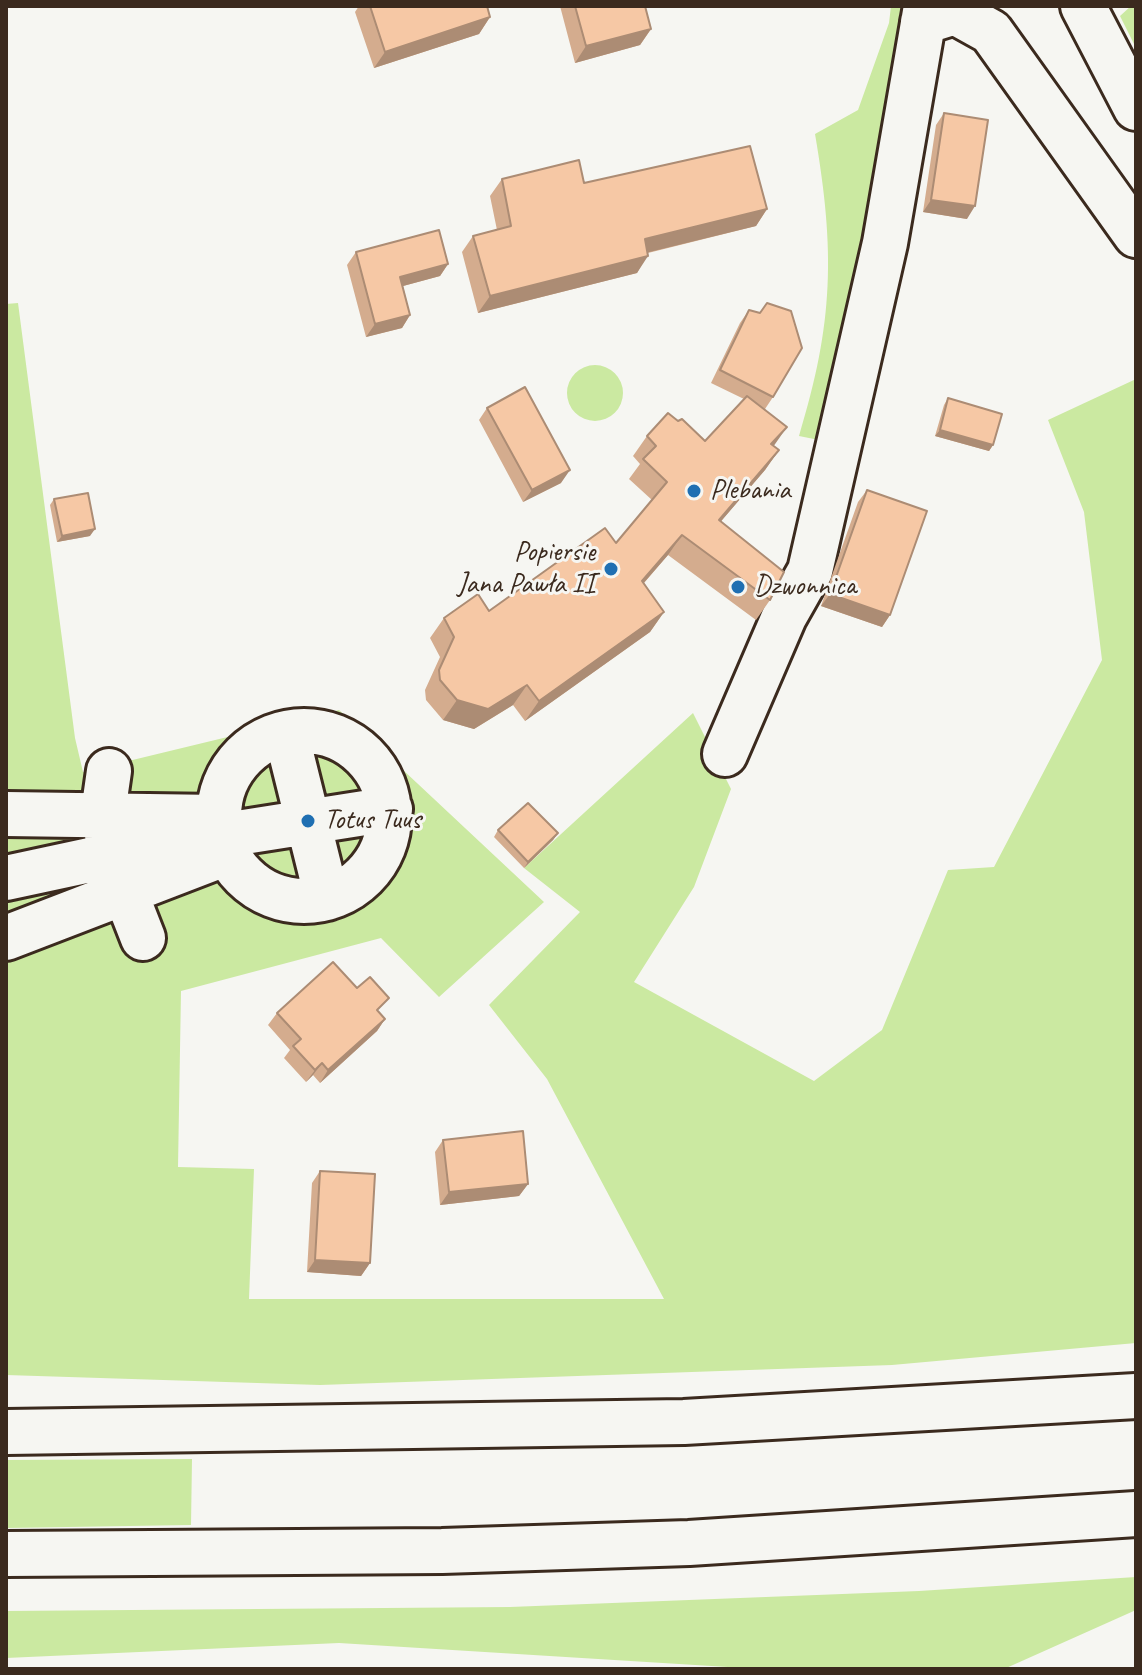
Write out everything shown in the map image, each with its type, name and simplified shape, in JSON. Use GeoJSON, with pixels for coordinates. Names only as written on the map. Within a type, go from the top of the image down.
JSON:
{"type":"FeatureCollection","features":[{"type":"Feature","properties":{"kind":"main road"},"geometry":{"type":"LineString","coordinates":[[1083,6],[1136,108]]}},
{"type":"Feature","properties":{"kind":"main road"},"geometry":{"type":"LineString","coordinates":[[725,754],[784,617],[810,571],[885,243],[924,14],[955,12],[991,32],[1136,235]]}},
{"type":"Feature","properties":{"kind":"main road"},"geometry":{"type":"LineString","coordinates":[[322,732],[348,741],[369,759],[376,770],[390,809],[387,838],[375,865],[354,886],[327,898],[298,902],[268,893],[244,877],[223,835],[220,799],[229,774],[246,752],[269,738],[286,733],[322,732]]}},
{"type":"Feature","properties":{"kind":"main road"},"geometry":{"type":"LineString","coordinates":[[286,733],[327,898]]}},
{"type":"Feature","properties":{"kind":"main road"},"geometry":{"type":"LineString","coordinates":[[109,771],[103,813],[117,875],[143,938]]}},
{"type":"Feature","properties":{"kind":"main road"},"geometry":{"type":"LineString","coordinates":[[6,938],[117,875],[223,835],[390,809]]}},
{"type":"Feature","properties":{"kind":"main road"},"geometry":{"type":"LineString","coordinates":[[6,814],[103,813],[223,835]]}},
{"type":"Feature","properties":{"kind":"main road"},"geometry":{"type":"LineString","coordinates":[[6,878],[117,875]]}},
{"type":"Feature","properties":{"kind":"main road"},"geometry":{"type":"LineString","coordinates":[[6,1432],[684,1422],[1136,1396]]}},
{"type":"Feature","properties":{"kind":"main road"},"geometry":{"type":"LineString","coordinates":[[6,1554],[442,1551],[689,1543],[1136,1514]]}},
{"type":"Feature","properties":{"kind":"green space"},"geometry":{"type":"Polygon","coordinates":[[[891,6],[911,6],[861,288],[819,440],[799,436],[819,357],[828,286],[826,215],[815,134],[858,110],[889,23],[891,6]]]}},
{"type":"Feature","properties":{"kind":"green space"},"geometry":{"type":"Polygon","coordinates":[[[1131,6],[1136,6],[1136,48],[1120,16],[1131,6]]]}},
{"type":"Feature","properties":{"kind":"green space"},"geometry":{"type":"Polygon","coordinates":[[[18,303],[75,738],[83,772],[339,710],[544,902],[439,997],[381,938],[181,991],[178,1167],[254,1169],[249,1299],[664,1299],[547,1079],[489,1005],[580,912],[524,868],[693,713],[731,789],[694,887],[634,982],[814,1081],[882,1030],[948,870],[994,867],[1102,660],[1084,512],[1048,420],[1136,379],[1136,1343],[892,1365],[320,1385],[6,1375],[6,304],[18,303]]]}},
{"type":"Feature","properties":{"kind":"green space"},"geometry":{"type":"Polygon","coordinates":[[[595,365],[615,373],[623,393],[615,413],[595,421],[575,413],[567,393],[575,373],[595,365]]]}},
{"type":"Feature","properties":{"kind":"green space"},"geometry":{"type":"Polygon","coordinates":[[[192,1459],[191,1525],[6,1528],[6,1460],[192,1459]]]}},
{"type":"Feature","properties":{"kind":"green space"},"geometry":{"type":"Polygon","coordinates":[[[1136,1577],[1136,1610],[1004,1669],[760,1669],[339,1643],[6,1658],[6,1611],[510,1607],[919,1591],[1136,1577]]]}},
{"type":"Feature","properties":{"kind":"building"},"geometry":{"type":"Polygon","coordinates":[[[370,6],[487,6],[490,17],[385,52],[370,6]]]}},
{"type":"Feature","properties":{"kind":"building"},"geometry":{"type":"Polygon","coordinates":[[[575,6],[645,6],[651,29],[586,46],[575,6]]]}},
{"type":"Feature","properties":{"kind":"building"},"geometry":{"type":"Polygon","coordinates":[[[944,113],[988,120],[975,206],[931,200],[944,113]]]}},
{"type":"Feature","properties":{"kind":"building"},"geometry":{"type":"Polygon","coordinates":[[[750,146],[767,209],[645,239],[648,256],[490,296],[473,236],[511,226],[502,179],[579,160],[584,183],[750,146]]]}},
{"type":"Feature","properties":{"kind":"building"},"geometry":{"type":"Polygon","coordinates":[[[439,230],[448,264],[400,277],[410,315],[375,324],[356,252],[439,230]]]}},
{"type":"Feature","properties":{"kind":"building"},"geometry":{"type":"Polygon","coordinates":[[[767,303],[791,311],[802,348],[773,397],[720,370],[749,310],[760,313],[767,303]]]}},
{"type":"Feature","properties":{"kind":"building"},"geometry":{"type":"Polygon","coordinates":[[[525,387],[570,470],[532,490],[487,408],[525,387]]]}},
{"type":"Feature","properties":{"kind":"building"},"geometry":{"type":"Polygon","coordinates":[[[747,396],[787,427],[771,444],[779,450],[719,520],[784,572],[770,600],[682,535],[642,581],[664,612],[539,701],[527,685],[488,709],[457,700],[440,680],[439,670],[454,637],[444,618],[478,594],[489,611],[605,528],[616,543],[667,482],[643,459],[656,446],[647,436],[668,413],[678,421],[682,419],[705,441],[747,396]]]}},
{"type":"Feature","properties":{"kind":"building"},"geometry":{"type":"Polygon","coordinates":[[[948,398],[1002,414],[993,445],[940,430],[948,398]]]}},
{"type":"Feature","properties":{"kind":"building"},"geometry":{"type":"Polygon","coordinates":[[[867,490],[927,511],[890,615],[830,594],[867,490]]]}},
{"type":"Feature","properties":{"kind":"building"},"geometry":{"type":"Polygon","coordinates":[[[88,493],[95,529],[62,536],[54,499],[88,493]]]}},
{"type":"Feature","properties":{"kind":"building"},"geometry":{"type":"Polygon","coordinates":[[[528,803],[558,833],[528,862],[498,830],[528,803]]]}},
{"type":"Feature","properties":{"kind":"building"},"geometry":{"type":"Polygon","coordinates":[[[333,962],[357,988],[370,977],[389,998],[377,1010],[385,1019],[328,1070],[322,1063],[315,1070],[293,1046],[301,1039],[277,1013],[333,962]]]}},
{"type":"Feature","properties":{"kind":"building"},"geometry":{"type":"Polygon","coordinates":[[[523,1131],[528,1184],[449,1192],[443,1140],[523,1131]]]}},
{"type":"Feature","properties":{"kind":"building"},"geometry":{"type":"Polygon","coordinates":[[[320,1171],[375,1174],[370,1263],[315,1260],[320,1171]]]}},
{"type":"Feature","properties":{"kind":"place","name":"Plebania"},"geometry":{"type":"Point","coordinates":[694,491]}},
{"type":"Feature","properties":{"kind":"place","name":"Popiersie Jana Pawła II"},"geometry":{"type":"Point","coordinates":[611,569]}},
{"type":"Feature","properties":{"kind":"place","name":"Dzwonnica"},"geometry":{"type":"Point","coordinates":[738,587]}},
{"type":"Feature","properties":{"kind":"place","name":"Totus Tuus"},"geometry":{"type":"Point","coordinates":[308,821]}}]}
